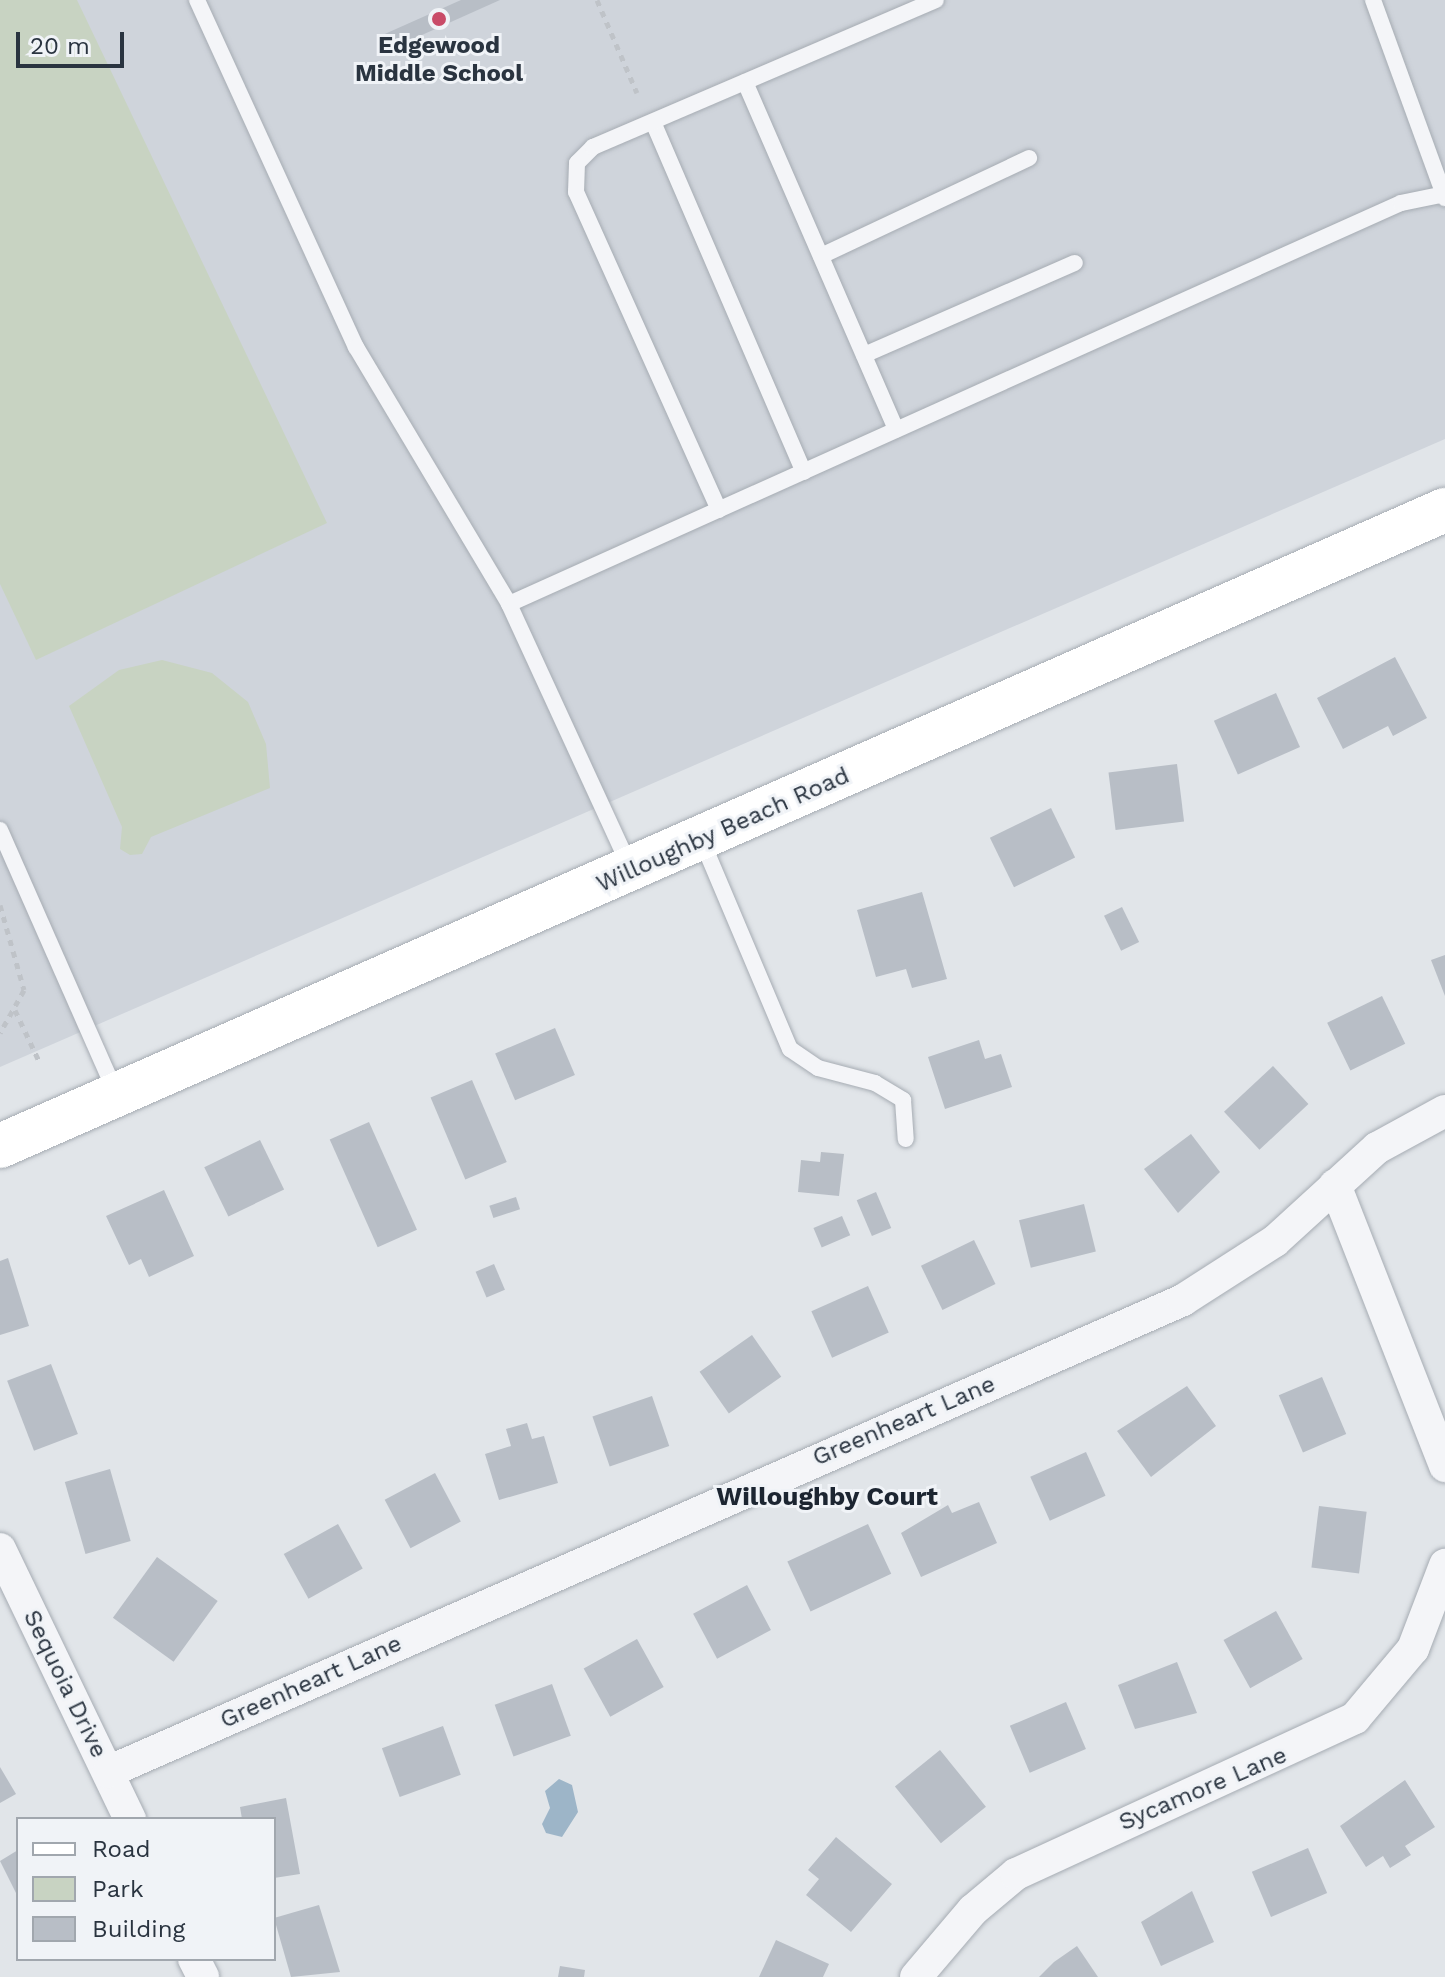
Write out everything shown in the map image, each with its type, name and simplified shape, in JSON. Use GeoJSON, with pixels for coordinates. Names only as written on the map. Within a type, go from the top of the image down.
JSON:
{"type":"FeatureCollection","features":[{"type":"Feature","properties":{"kind":"street","name":"Willoughby Beach Road"},"geometry":{"type":"LineString","coordinates":[[0,1146],[631,871],[1445,510]]}},
{"type":"Feature","properties":{"kind":"street","name":"Greenheart Lane"},"geometry":{"type":"LineString","coordinates":[[108,1772],[1183,1300],[1275,1241],[1377,1148],[1445,1111]]}},
{"type":"Feature","properties":{"kind":"street"},"geometry":{"type":"LineString","coordinates":[[1335,1185],[1445,1466]]}},
{"type":"Feature","properties":{"kind":"street","name":"Sequoia Drive"},"geometry":{"type":"LineString","coordinates":[[0,1549],[129,1817]]}},
{"type":"Feature","properties":{"kind":"street","name":"Sycamore Lane"},"geometry":{"type":"LineString","coordinates":[[916,1977],[973,1910],[1016,1874],[1355,1718],[1413,1649],[1445,1565]]}},
{"type":"Feature","properties":{"kind":"lane"},"geometry":{"type":"LineString","coordinates":[[197,0],[356,347],[509,604],[631,871]]}},
{"type":"Feature","properties":{"kind":"lane"},"geometry":{"type":"LineString","coordinates":[[719,510],[576,192],[577,163],[593,147],[936,0]]}},
{"type":"Feature","properties":{"kind":"lane"},"geometry":{"type":"LineString","coordinates":[[509,604],[1401,203],[1444,195],[1373,0]]}},
{"type":"Feature","properties":{"kind":"lane"},"geometry":{"type":"LineString","coordinates":[[745,82],[896,430]]}},
{"type":"Feature","properties":{"kind":"lane"},"geometry":{"type":"LineString","coordinates":[[653,122],[804,472]]}},
{"type":"Feature","properties":{"kind":"lane"},"geometry":{"type":"LineString","coordinates":[[821,256],[1029,158]]}},
{"type":"Feature","properties":{"kind":"lane"},"geometry":{"type":"LineString","coordinates":[[864,355],[1075,263]]}},
{"type":"Feature","properties":{"kind":"lane"},"geometry":{"type":"LineString","coordinates":[[0,830],[117,1095]]}},
{"type":"Feature","properties":{"kind":"lane"},"geometry":{"type":"LineString","coordinates":[[702,839],[790,1049],[818,1068],[875,1083],[903,1100],[906,1139]]}},
{"type":"Feature","properties":{"kind":"path"},"geometry":{"type":"LineString","coordinates":[[597,0],[637,93]]}},
{"type":"Feature","properties":{"kind":"path"},"geometry":{"type":"LineString","coordinates":[[0,905],[23,979],[15,1010],[0,1033]]}},
{"type":"Feature","properties":{"kind":"path"},"geometry":{"type":"LineString","coordinates":[[15,1010],[39,1061]]}},
{"type":"Feature","properties":{"kind":"shaded area"},"geometry":{"type":"Polygon","coordinates":[[[0,0],[1445,0],[1445,439],[0,1067],[0,0]]]}},
{"type":"Feature","properties":{"kind":"green space"},"geometry":{"type":"Polygon","coordinates":[[[0,0],[77,0],[327,523],[36,660],[0,584],[0,0]]]}},
{"type":"Feature","properties":{"kind":"green space"},"geometry":{"type":"Polygon","coordinates":[[[162,660],[212,673],[248,702],[266,744],[270,788],[151,837],[142,854],[130,855],[120,849],[122,827],[69,706],[119,670],[162,660]]]}},
{"type":"Feature","properties":{"kind":"water"},"geometry":{"type":"Polygon","coordinates":[[[559,1779],[572,1785],[578,1812],[562,1837],[546,1833],[542,1824],[550,1808],[545,1791],[559,1779]]]}},
{"type":"Feature","properties":{"kind":"building","name":"Edgewood Middle School"},"geometry":{"type":"Polygon","coordinates":[[[461,0],[500,0],[384,52],[378,37],[461,0]]]}},
{"type":"Feature","properties":{"kind":"building"},"geometry":{"type":"Polygon","coordinates":[[[1395,657],[1427,718],[1393,736],[1388,726],[1343,749],[1317,698],[1395,657]]]}},
{"type":"Feature","properties":{"kind":"building"},"geometry":{"type":"Polygon","coordinates":[[[1276,693],[1300,747],[1238,775],[1214,721],[1276,693]]]}},
{"type":"Feature","properties":{"kind":"building"},"geometry":{"type":"Polygon","coordinates":[[[1177,764],[1184,822],[1116,830],[1109,772],[1177,764]]]}},
{"type":"Feature","properties":{"kind":"building"},"geometry":{"type":"Polygon","coordinates":[[[1051,808],[1075,857],[1014,887],[990,838],[1051,808]]]}},
{"type":"Feature","properties":{"kind":"building"},"geometry":{"type":"Polygon","coordinates":[[[922,892],[947,979],[912,988],[906,969],[876,977],[857,910],[922,892]]]}},
{"type":"Feature","properties":{"kind":"building"},"geometry":{"type":"Polygon","coordinates":[[[1122,907],[1139,942],[1121,951],[1104,916],[1122,907]]]}},
{"type":"Feature","properties":{"kind":"building"},"geometry":{"type":"Polygon","coordinates":[[[1445,955],[1445,996],[1431,960],[1445,955]]]}},
{"type":"Feature","properties":{"kind":"building"},"geometry":{"type":"Polygon","coordinates":[[[1382,996],[1405,1044],[1350,1070],[1327,1023],[1382,996]]]}},
{"type":"Feature","properties":{"kind":"building"},"geometry":{"type":"Polygon","coordinates":[[[555,1028],[575,1075],[515,1100],[495,1053],[555,1028]]]}},
{"type":"Feature","properties":{"kind":"building"},"geometry":{"type":"Polygon","coordinates":[[[979,1040],[985,1059],[1001,1054],[1012,1087],[945,1109],[928,1057],[979,1040]]]}},
{"type":"Feature","properties":{"kind":"building"},"geometry":{"type":"Polygon","coordinates":[[[1273,1066],[1308,1104],[1259,1150],[1224,1112],[1273,1066]]]}},
{"type":"Feature","properties":{"kind":"building"},"geometry":{"type":"Polygon","coordinates":[[[472,1080],[507,1162],[465,1180],[431,1098],[472,1080]]]}},
{"type":"Feature","properties":{"kind":"building"},"geometry":{"type":"Polygon","coordinates":[[[369,1122],[417,1230],[378,1247],[330,1139],[369,1122]]]}},
{"type":"Feature","properties":{"kind":"building"},"geometry":{"type":"Polygon","coordinates":[[[1191,1134],[1220,1172],[1178,1213],[1144,1169],[1191,1134]]]}},
{"type":"Feature","properties":{"kind":"building"},"geometry":{"type":"Polygon","coordinates":[[[260,1140],[284,1189],[228,1217],[204,1167],[260,1140]]]}},
{"type":"Feature","properties":{"kind":"building"},"geometry":{"type":"Polygon","coordinates":[[[821,1152],[844,1154],[839,1196],[798,1192],[801,1160],[820,1162],[821,1152]]]}},
{"type":"Feature","properties":{"kind":"building"},"geometry":{"type":"Polygon","coordinates":[[[164,1190],[194,1256],[149,1277],[141,1259],[129,1265],[106,1216],[164,1190]]]}},
{"type":"Feature","properties":{"kind":"building"},"geometry":{"type":"Polygon","coordinates":[[[876,1192],[891,1228],[872,1236],[857,1200],[876,1192]]]}},
{"type":"Feature","properties":{"kind":"building"},"geometry":{"type":"Polygon","coordinates":[[[516,1197],[520,1209],[493,1218],[489,1206],[516,1197]]]}},
{"type":"Feature","properties":{"kind":"building"},"geometry":{"type":"Polygon","coordinates":[[[1084,1204],[1096,1252],[1031,1268],[1019,1220],[1084,1204]]]}},
{"type":"Feature","properties":{"kind":"building"},"geometry":{"type":"Polygon","coordinates":[[[842,1216],[850,1235],[822,1247],[813,1228],[842,1216]]]}},
{"type":"Feature","properties":{"kind":"building"},"geometry":{"type":"Polygon","coordinates":[[[974,1240],[995,1284],[942,1310],[921,1266],[974,1240]]]}},
{"type":"Feature","properties":{"kind":"building"},"geometry":{"type":"Polygon","coordinates":[[[8,1258],[29,1326],[0,1335],[0,1261],[8,1258]]]}},
{"type":"Feature","properties":{"kind":"building"},"geometry":{"type":"Polygon","coordinates":[[[494,1264],[505,1290],[487,1298],[476,1272],[494,1264]]]}},
{"type":"Feature","properties":{"kind":"building"},"geometry":{"type":"Polygon","coordinates":[[[868,1286],[889,1333],[832,1358],[811,1311],[868,1286]]]}},
{"type":"Feature","properties":{"kind":"building"},"geometry":{"type":"Polygon","coordinates":[[[752,1335],[781,1377],[729,1413],[700,1372],[752,1335]]]}},
{"type":"Feature","properties":{"kind":"building"},"geometry":{"type":"Polygon","coordinates":[[[51,1364],[78,1434],[34,1451],[7,1381],[51,1364]]]}},
{"type":"Feature","properties":{"kind":"building"},"geometry":{"type":"Polygon","coordinates":[[[1322,1377],[1346,1434],[1303,1452],[1279,1395],[1322,1377]]]}},
{"type":"Feature","properties":{"kind":"building"},"geometry":{"type":"Polygon","coordinates":[[[1187,1386],[1216,1426],[1151,1477],[1117,1431],[1187,1386]]]}},
{"type":"Feature","properties":{"kind":"building"},"geometry":{"type":"Polygon","coordinates":[[[652,1396],[669,1446],[610,1467],[592,1417],[652,1396]]]}},
{"type":"Feature","properties":{"kind":"building"},"geometry":{"type":"Polygon","coordinates":[[[527,1423],[532,1439],[544,1436],[558,1483],[499,1500],[485,1454],[511,1446],[506,1429],[527,1423]]]}},
{"type":"Feature","properties":{"kind":"building"},"geometry":{"type":"Polygon","coordinates":[[[1086,1452],[1106,1496],[1050,1521],[1030,1477],[1086,1452]]]}},
{"type":"Feature","properties":{"kind":"building"},"geometry":{"type":"Polygon","coordinates":[[[110,1469],[131,1541],[85,1554],[65,1482],[110,1469]]]}},
{"type":"Feature","properties":{"kind":"building"},"geometry":{"type":"Polygon","coordinates":[[[435,1473],[461,1522],[410,1548],[385,1500],[435,1473]]]}},
{"type":"Feature","properties":{"kind":"building"},"geometry":{"type":"Polygon","coordinates":[[[979,1502],[997,1543],[921,1577],[901,1533],[948,1505],[952,1513],[979,1502]]]}},
{"type":"Feature","properties":{"kind":"building"},"geometry":{"type":"Polygon","coordinates":[[[1319,1506],[1367,1512],[1359,1573],[1311,1568],[1319,1506]]]}},
{"type":"Feature","properties":{"kind":"building"},"geometry":{"type":"Polygon","coordinates":[[[338,1524],[363,1569],[308,1599],[284,1554],[338,1524]]]}},
{"type":"Feature","properties":{"kind":"building"},"geometry":{"type":"Polygon","coordinates":[[[868,1524],[891,1574],[811,1611],[787,1562],[868,1524]]]}},
{"type":"Feature","properties":{"kind":"building"},"geometry":{"type":"Polygon","coordinates":[[[157,1557],[218,1601],[174,1662],[113,1618],[157,1557]]]}},
{"type":"Feature","properties":{"kind":"building"},"geometry":{"type":"Polygon","coordinates":[[[747,1585],[771,1630],[717,1659],[693,1614],[747,1585]]]}},
{"type":"Feature","properties":{"kind":"building"},"geometry":{"type":"Polygon","coordinates":[[[1276,1611],[1303,1659],[1250,1688],[1224,1640],[1276,1611]]]}},
{"type":"Feature","properties":{"kind":"building"},"geometry":{"type":"Polygon","coordinates":[[[637,1639],[664,1687],[610,1717],[584,1669],[637,1639]]]}},
{"type":"Feature","properties":{"kind":"building"},"geometry":{"type":"Polygon","coordinates":[[[1177,1662],[1197,1713],[1135,1729],[1118,1685],[1177,1662]]]}},
{"type":"Feature","properties":{"kind":"building"},"geometry":{"type":"Polygon","coordinates":[[[552,1684],[571,1736],[513,1757],[495,1705],[552,1684]]]}},
{"type":"Feature","properties":{"kind":"building"},"geometry":{"type":"Polygon","coordinates":[[[1066,1702],[1086,1749],[1030,1773],[1010,1726],[1066,1702]]]}},
{"type":"Feature","properties":{"kind":"building"},"geometry":{"type":"Polygon","coordinates":[[[443,1726],[461,1775],[400,1797],[382,1748],[443,1726]]]}},
{"type":"Feature","properties":{"kind":"building"},"geometry":{"type":"Polygon","coordinates":[[[940,1750],[986,1807],[941,1843],[895,1787],[940,1750]]]}},
{"type":"Feature","properties":{"kind":"building"},"geometry":{"type":"Polygon","coordinates":[[[0,1767],[16,1794],[0,1803],[0,1767]]]}},
{"type":"Feature","properties":{"kind":"building"},"geometry":{"type":"Polygon","coordinates":[[[1405,1780],[1435,1827],[1405,1846],[1411,1855],[1390,1868],[1383,1856],[1366,1867],[1340,1826],[1405,1780]]]}},
{"type":"Feature","properties":{"kind":"building"},"geometry":{"type":"Polygon","coordinates":[[[286,1798],[300,1874],[276,1878],[276,1817],[242,1817],[240,1807],[286,1798]]]}},
{"type":"Feature","properties":{"kind":"building"},"geometry":{"type":"Polygon","coordinates":[[[836,1837],[892,1884],[851,1932],[806,1895],[819,1879],[808,1870],[836,1837]]]}},
{"type":"Feature","properties":{"kind":"building"},"geometry":{"type":"Polygon","coordinates":[[[1308,1848],[1327,1893],[1271,1917],[1252,1872],[1308,1848]]]}},
{"type":"Feature","properties":{"kind":"building"},"geometry":{"type":"Polygon","coordinates":[[[16,1851],[16,1893],[0,1861],[16,1851]]]}},
{"type":"Feature","properties":{"kind":"building"},"geometry":{"type":"Polygon","coordinates":[[[1192,1891],[1214,1942],[1161,1966],[1141,1922],[1192,1891]]]}},
{"type":"Feature","properties":{"kind":"building"},"geometry":{"type":"Polygon","coordinates":[[[319,1905],[340,1972],[291,1977],[276,1917],[319,1905]]]}},
{"type":"Feature","properties":{"kind":"building"},"geometry":{"type":"Polygon","coordinates":[[[776,1940],[829,1964],[823,1977],[759,1977],[776,1940]]]}},
{"type":"Feature","properties":{"kind":"building"},"geometry":{"type":"Polygon","coordinates":[[[1077,1946],[1098,1977],[1039,1977],[1054,1962],[1077,1946]]]}},
{"type":"Feature","properties":{"kind":"building"},"geometry":{"type":"Polygon","coordinates":[[[560,1966],[585,1970],[584,1977],[558,1977],[560,1966]]]}},
{"type":"Feature","properties":{"kind":"place","name":"Edgewood Middle School"},"geometry":{"type":"Point","coordinates":[439,19]}},
{"type":"Feature","properties":{"kind":"district","name":"Willoughby Court"},"geometry":{"type":"Point","coordinates":[827,1497]}}]}
